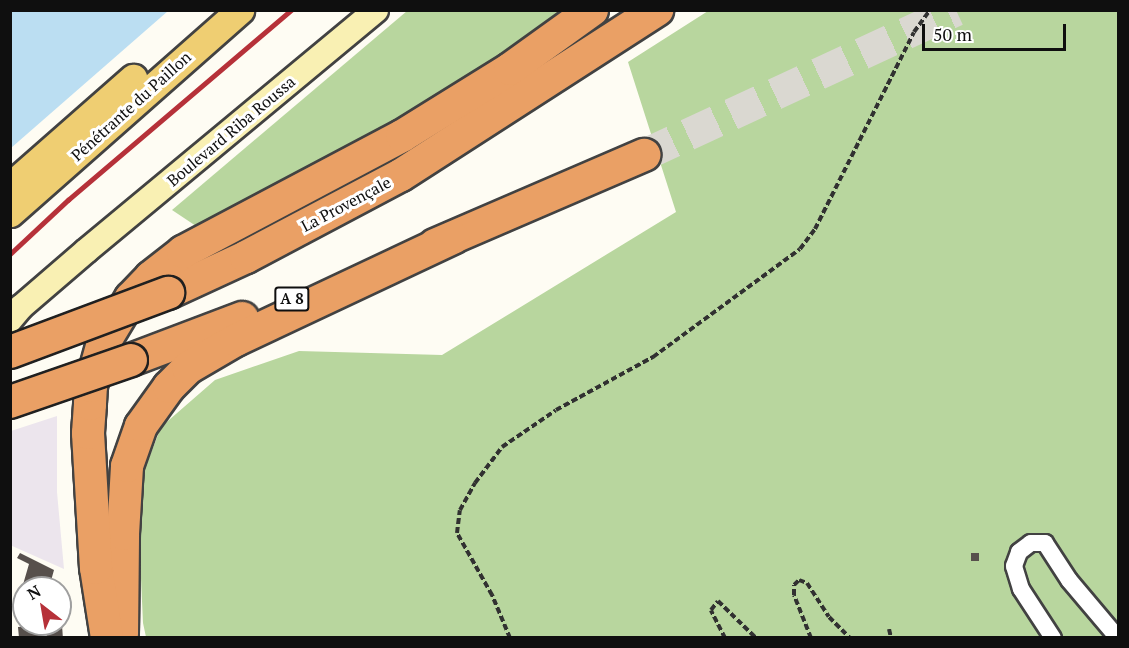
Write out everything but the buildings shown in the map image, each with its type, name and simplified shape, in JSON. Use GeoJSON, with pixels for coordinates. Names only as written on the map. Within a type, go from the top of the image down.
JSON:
{"type":"FeatureCollection","features":[{"type":"Feature","properties":{"kind":"highway"},"geometry":{"type":"LineString","coordinates":[[107,638],[96,568],[88,433],[90,404],[102,346],[131,298],[151,277],[183,252],[402,136],[510,69],[592,10]]}},
{"type":"Feature","properties":{"kind":"highway","name":"La Provençale"},"geometry":{"type":"LineString","coordinates":[[10,352],[168,293],[246,256],[401,175],[657,10]]}},
{"type":"Feature","properties":{"kind":"highway","name":"A 8"},"geometry":{"type":"LineString","coordinates":[[10,402],[131,360],[453,238],[644,155]]}},
{"type":"Feature","properties":{"kind":"highway"},"geometry":{"type":"LineString","coordinates":[[122,638],[123,534],[127,466],[141,426],[169,387],[188,368],[236,340],[453,238]]}},
{"type":"Feature","properties":{"kind":"main road","name":"Pénétrante du Paillon"},"geometry":{"type":"LineString","coordinates":[[14,201],[211,10]]}},
{"type":"Feature","properties":{"kind":"main road","name":"Pénétrante du Paillon"},"geometry":{"type":"LineString","coordinates":[[14,201],[240,10]]}},
{"type":"Feature","properties":{"kind":"street","name":"Boulevard Riba Roussa"},"geometry":{"type":"LineString","coordinates":[[10,320],[21,307],[86,251],[376,10]]}},
{"type":"Feature","properties":{"kind":"street"},"geometry":{"type":"LineString","coordinates":[[1053,638],[1021,589],[1014,566],[1019,552],[1031,543],[1045,543],[1069,580],[1118,638]]}},
{"type":"Feature","properties":{"kind":"path"},"geometry":{"type":"LineString","coordinates":[[510,638],[492,595],[457,533],[460,510],[475,483],[502,447],[556,410],[653,357],[800,249],[815,229],[914,32],[930,10]]}},
{"type":"Feature","properties":{"kind":"path"},"geometry":{"type":"LineString","coordinates":[[811,638],[794,595],[794,585],[799,580],[807,583],[829,617],[850,638]]}},
{"type":"Feature","properties":{"kind":"path"},"geometry":{"type":"LineString","coordinates":[[725,638],[711,609],[718,601],[756,638]]}},
{"type":"Feature","properties":{"kind":"path"},"geometry":{"type":"LineString","coordinates":[[889,629],[891,638]]}},
{"type":"Feature","properties":{"kind":"shaded area"},"geometry":{"type":"Polygon","coordinates":[[[57,416],[57,492],[64,569],[10,545],[11,431],[57,416]]]}},
{"type":"Feature","properties":{"kind":"green space"},"geometry":{"type":"Polygon","coordinates":[[[407,11],[576,11],[438,107],[199,228],[172,210],[407,11]]]}},
{"type":"Feature","properties":{"kind":"green space"},"geometry":{"type":"Polygon","coordinates":[[[708,11],[1118,11],[1118,637],[146,637],[143,623],[137,489],[161,427],[215,380],[299,351],[442,355],[676,212],[628,62],[708,11]]]}},
{"type":"Feature","properties":{"kind":"water"},"geometry":{"type":"Polygon","coordinates":[[[11,10],[168,10],[168,11],[11,148],[11,10]]]}},
{"type":"Feature","properties":{"kind":"tunnel"},"geometry":{"type":"LineString","coordinates":[[644,155],[956,10]]}},
{"type":"Feature","properties":{"kind":"railway"},"geometry":{"type":"LineString","coordinates":[[10,254],[68,200],[291,10]]}}]}
